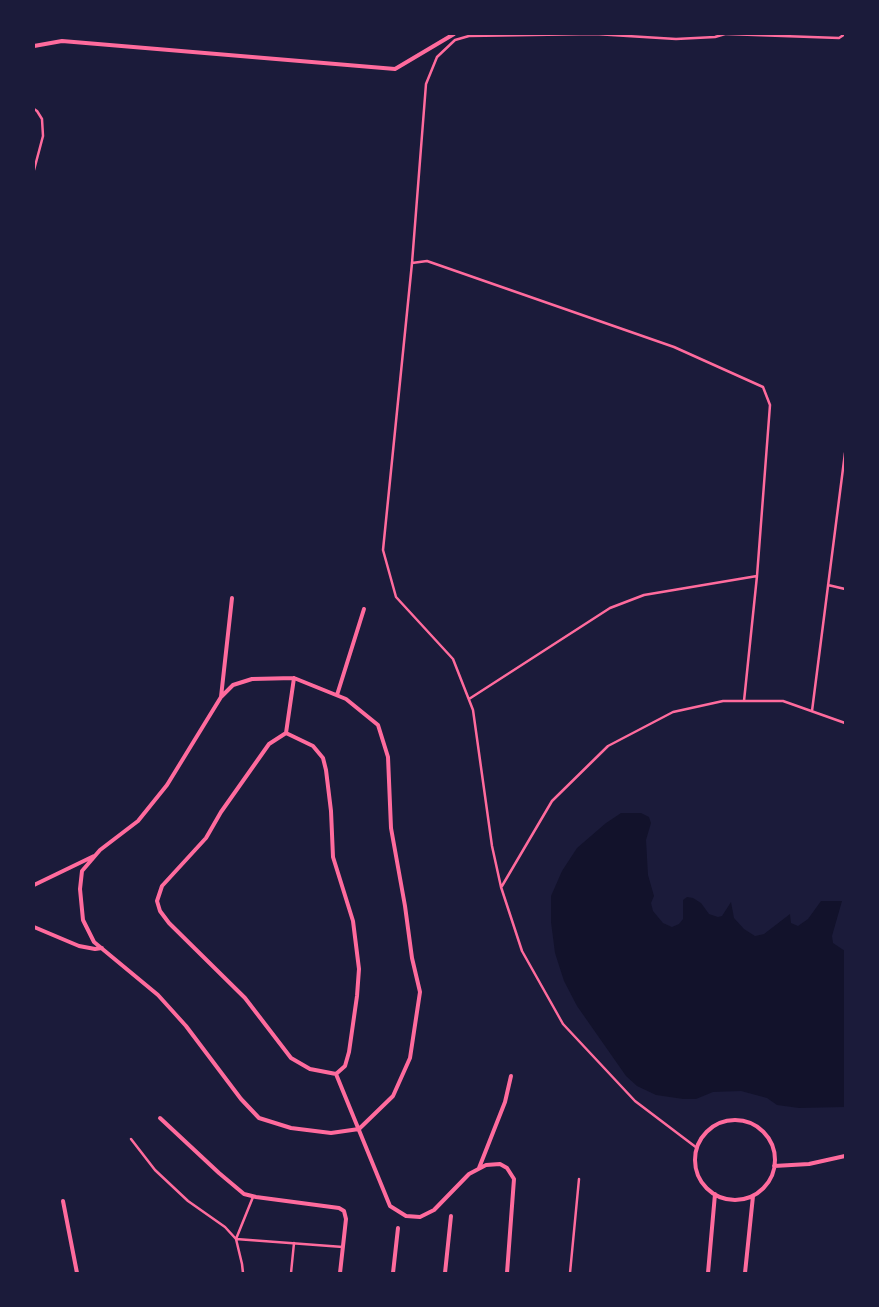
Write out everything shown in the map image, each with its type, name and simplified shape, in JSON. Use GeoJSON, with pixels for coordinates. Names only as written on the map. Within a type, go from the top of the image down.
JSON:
{"type":"FeatureCollection","features":[{"type":"Feature","properties":{"kind":"street"},"geometry":{"type":"LineString","coordinates":[[34,46],[62,41],[394,69],[454,34]]}},
{"type":"Feature","properties":{"kind":"street"},"geometry":{"type":"LineString","coordinates":[[221,697],[232,598]]}},
{"type":"Feature","properties":{"kind":"street"},"geometry":{"type":"LineString","coordinates":[[337,695],[364,609]]}},
{"type":"Feature","properties":{"kind":"street"},"geometry":{"type":"LineString","coordinates":[[294,678],[286,733],[269,744],[206,838],[162,886],[157,901],[160,911],[169,922],[245,998],[291,1058],[310,1069],[336,1074]]}},
{"type":"Feature","properties":{"kind":"street"},"geometry":{"type":"LineString","coordinates":[[294,678],[346,699],[378,725],[388,757],[391,828],[405,906],[412,958],[420,992],[410,1058],[393,1096],[359,1129],[331,1132],[291,1128],[259,1118],[241,1099],[186,1026],[158,995],[94,942],[83,920],[80,889],[82,871],[96,855],[138,821],[168,784],[221,697],[233,685],[252,679],[294,678]]}},
{"type":"Feature","properties":{"kind":"street"},"geometry":{"type":"LineString","coordinates":[[286,733],[313,746],[322,758],[326,770],[331,811],[333,857],[353,921],[360,969],[349,1052],[345,1066],[336,1074]]}},
{"type":"Feature","properties":{"kind":"street"},"geometry":{"type":"LineString","coordinates":[[34,885],[96,855]]}},
{"type":"Feature","properties":{"kind":"street"},"geometry":{"type":"LineString","coordinates":[[34,927],[79,946],[95,949],[102,948]]}},
{"type":"Feature","properties":{"kind":"street"},"geometry":{"type":"LineString","coordinates":[[336,1074],[390,1206],[406,1216],[420,1217],[434,1210],[469,1174],[486,1165],[500,1164],[507,1168],[514,1180],[507,1273]]}},
{"type":"Feature","properties":{"kind":"street"},"geometry":{"type":"LineString","coordinates":[[479,1169],[505,1102],[511,1076]]}},
{"type":"Feature","properties":{"kind":"street"},"geometry":{"type":"LineString","coordinates":[[160,1118],[219,1173],[244,1194],[253,1197],[339,1208],[344,1211],[346,1219],[340,1273]]}},
{"type":"Feature","properties":{"kind":"street"},"geometry":{"type":"LineString","coordinates":[[739,1120],[753,1124],[764,1132],[772,1143],[775,1157],[774,1166],[770,1180],[760,1191],[753,1196],[740,1199],[728,1199],[715,1194],[706,1187],[699,1175],[696,1162],[697,1148],[704,1134],[715,1125],[725,1121],[739,1120]]}},
{"type":"Feature","properties":{"kind":"street"},"geometry":{"type":"LineString","coordinates":[[774,1166],[809,1164],[845,1156]]}},
{"type":"Feature","properties":{"kind":"street"},"geometry":{"type":"LineString","coordinates":[[708,1273],[715,1194]]}},
{"type":"Feature","properties":{"kind":"street"},"geometry":{"type":"LineString","coordinates":[[745,1273],[753,1196]]}},
{"type":"Feature","properties":{"kind":"street"},"geometry":{"type":"LineString","coordinates":[[63,1201],[77,1273]]}},
{"type":"Feature","properties":{"kind":"street"},"geometry":{"type":"LineString","coordinates":[[445,1273],[451,1216]]}},
{"type":"Feature","properties":{"kind":"street"},"geometry":{"type":"LineString","coordinates":[[393,1273],[398,1228]]}},
{"type":"Feature","properties":{"kind":"lane"},"geometry":{"type":"LineString","coordinates":[[697,1148],[634,1101],[563,1024],[522,950],[501,887],[492,846],[474,710],[453,659],[396,596],[383,550],[412,263],[426,84],[437,57],[455,40],[469,36],[595,34],[676,39],[715,37],[726,34],[839,38],[845,34]]}},
{"type":"Feature","properties":{"kind":"lane"},"geometry":{"type":"LineString","coordinates":[[34,109],[42,119],[43,136],[34,170]]}},
{"type":"Feature","properties":{"kind":"lane"},"geometry":{"type":"LineString","coordinates":[[412,263],[427,261],[667,345],[763,387],[770,406],[757,576],[744,701]]}},
{"type":"Feature","properties":{"kind":"lane"},"geometry":{"type":"LineString","coordinates":[[812,711],[845,453]]}},
{"type":"Feature","properties":{"kind":"lane"},"geometry":{"type":"LineString","coordinates":[[469,699],[610,608],[644,594],[757,576]]}},
{"type":"Feature","properties":{"kind":"lane"},"geometry":{"type":"LineString","coordinates":[[828,585],[845,589]]}},
{"type":"Feature","properties":{"kind":"lane"},"geometry":{"type":"LineString","coordinates":[[501,887],[552,801],[608,746],[673,712],[723,701],[783,701],[845,723]]}},
{"type":"Feature","properties":{"kind":"lane"},"geometry":{"type":"LineString","coordinates":[[131,1139],[155,1170],[188,1201],[225,1227],[236,1239],[243,1273]]}},
{"type":"Feature","properties":{"kind":"lane"},"geometry":{"type":"LineString","coordinates":[[570,1273],[579,1179]]}},
{"type":"Feature","properties":{"kind":"lane"},"geometry":{"type":"LineString","coordinates":[[236,1239],[253,1197]]}},
{"type":"Feature","properties":{"kind":"lane"},"geometry":{"type":"LineString","coordinates":[[236,1239],[343,1247]]}},
{"type":"Feature","properties":{"kind":"lane"},"geometry":{"type":"LineString","coordinates":[[291,1273],[294,1243]]}},
{"type":"Feature","properties":{"kind":"shaded area"},"geometry":{"type":"Polygon","coordinates":[[[621,813],[641,813],[649,817],[651,823],[646,840],[648,875],[654,896],[651,903],[653,911],[663,923],[672,927],[679,924],[683,919],[683,900],[687,897],[693,898],[701,903],[709,914],[718,917],[722,916],[731,902],[734,918],[744,929],[755,936],[764,934],[790,914],[791,923],[798,926],[808,919],[821,901],[842,901],[832,936],[833,943],[845,951],[845,1107],[799,1108],[777,1105],[767,1098],[741,1091],[713,1092],[696,1099],[683,1099],[656,1095],[637,1086],[626,1076],[577,1006],[564,981],[555,953],[551,922],[551,896],[562,871],[577,848],[606,823],[621,813]]]}}]}
